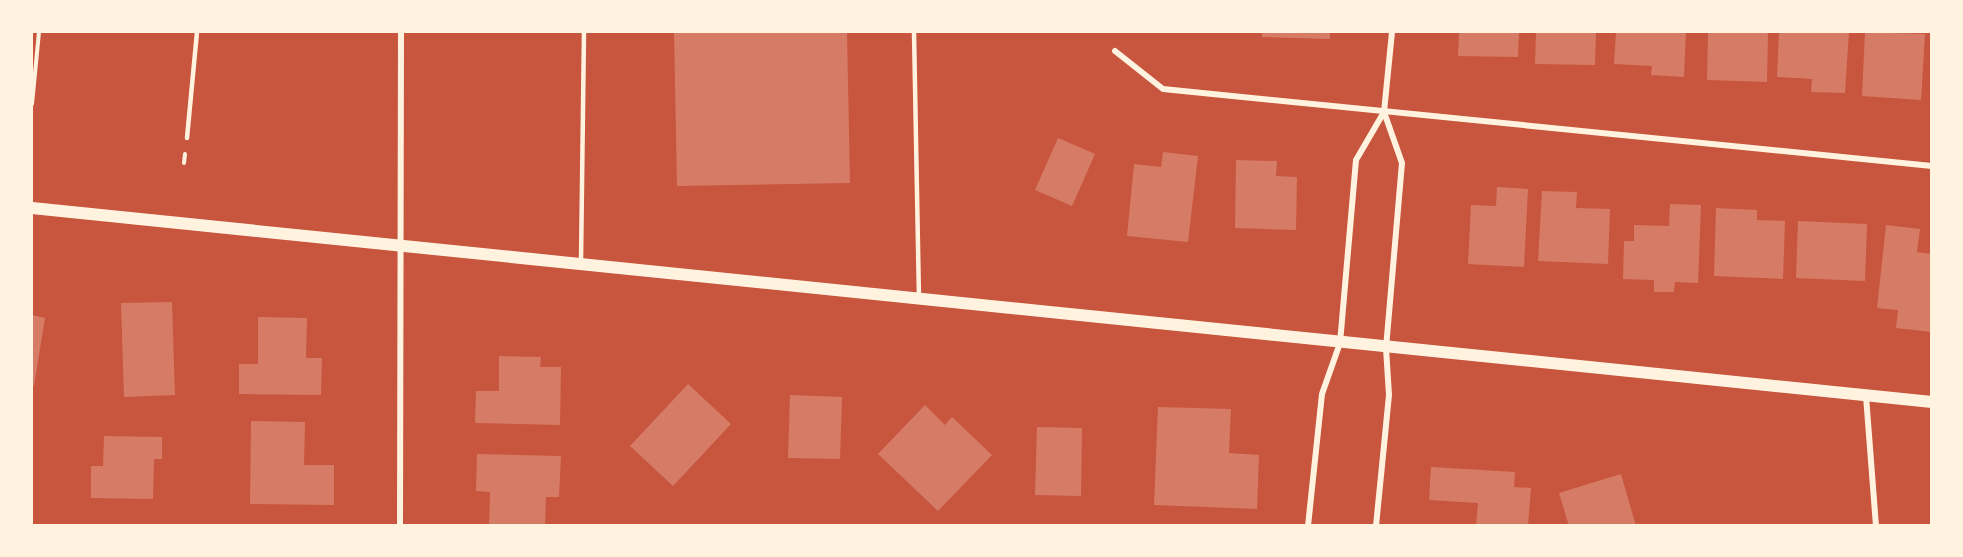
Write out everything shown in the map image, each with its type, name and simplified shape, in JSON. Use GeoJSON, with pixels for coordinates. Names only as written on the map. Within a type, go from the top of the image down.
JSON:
{"type":"FeatureCollection","features":[{"type":"Feature","properties":{"kind":"main road"},"geometry":{"type":"LineString","coordinates":[[32,208],[1932,402]]}},
{"type":"Feature","properties":{"kind":"street"},"geometry":{"type":"LineString","coordinates":[[400,525],[401,32]]}},
{"type":"Feature","properties":{"kind":"street"},"geometry":{"type":"LineString","coordinates":[[1308,525],[1322,394],[1340,343],[1356,160],[1384,111],[1392,32]]}},
{"type":"Feature","properties":{"kind":"street"},"geometry":{"type":"LineString","coordinates":[[1115,51],[1163,89],[1932,166]]}},
{"type":"Feature","properties":{"kind":"street"},"geometry":{"type":"LineString","coordinates":[[1376,525],[1389,395],[1386,348],[1402,163],[1384,111]]}},
{"type":"Feature","properties":{"kind":"street"},"geometry":{"type":"LineString","coordinates":[[1866,396],[1876,525]]}},
{"type":"Feature","properties":{"kind":"lane"},"geometry":{"type":"LineString","coordinates":[[187,138],[197,32]]}},
{"type":"Feature","properties":{"kind":"lane"},"geometry":{"type":"LineString","coordinates":[[581,265],[584,32]]}},
{"type":"Feature","properties":{"kind":"lane"},"geometry":{"type":"LineString","coordinates":[[914,32],[919,299]]}},
{"type":"Feature","properties":{"kind":"path"},"geometry":{"type":"LineString","coordinates":[[32,104],[39,32]]}},
{"type":"Feature","properties":{"kind":"building"},"geometry":{"type":"Polygon","coordinates":[[[674,32],[847,32],[850,183],[677,186],[674,32]]]}},
{"type":"Feature","properties":{"kind":"building"},"geometry":{"type":"Polygon","coordinates":[[[1262,32],[1330,32],[1330,39],[1262,37],[1262,32]]]}},
{"type":"Feature","properties":{"kind":"building"},"geometry":{"type":"Polygon","coordinates":[[[1459,32],[1519,32],[1518,57],[1458,56],[1459,32]]]}},
{"type":"Feature","properties":{"kind":"building"},"geometry":{"type":"Polygon","coordinates":[[[1536,32],[1596,32],[1595,65],[1535,64],[1536,32]]]}},
{"type":"Feature","properties":{"kind":"building"},"geometry":{"type":"Polygon","coordinates":[[[1616,32],[1686,32],[1684,77],[1651,75],[1652,66],[1614,64],[1616,32]]]}},
{"type":"Feature","properties":{"kind":"building"},"geometry":{"type":"Polygon","coordinates":[[[1708,32],[1768,32],[1767,82],[1707,80],[1708,32]]]}},
{"type":"Feature","properties":{"kind":"building"},"geometry":{"type":"Polygon","coordinates":[[[1779,32],[1849,32],[1845,93],[1811,92],[1812,79],[1777,77],[1779,32]]]}},
{"type":"Feature","properties":{"kind":"building"},"geometry":{"type":"Polygon","coordinates":[[[1865,32],[1925,34],[1921,100],[1862,96],[1865,32]]]}},
{"type":"Feature","properties":{"kind":"building"},"geometry":{"type":"Polygon","coordinates":[[[1058,138],[1095,154],[1072,206],[1035,190],[1058,138]]]}},
{"type":"Feature","properties":{"kind":"building"},"geometry":{"type":"Polygon","coordinates":[[[1163,152],[1198,156],[1188,242],[1127,236],[1134,164],[1161,167],[1163,152]]]}},
{"type":"Feature","properties":{"kind":"building"},"geometry":{"type":"Polygon","coordinates":[[[1236,160],[1277,161],[1276,176],[1297,177],[1296,230],[1235,228],[1236,160]]]}},
{"type":"Feature","properties":{"kind":"building"},"geometry":{"type":"Polygon","coordinates":[[[1497,187],[1528,189],[1524,267],[1468,264],[1471,205],[1496,206],[1497,187]]]}},
{"type":"Feature","properties":{"kind":"building"},"geometry":{"type":"Polygon","coordinates":[[[1542,191],[1577,192],[1576,208],[1610,209],[1608,264],[1538,261],[1542,191]]]}},
{"type":"Feature","properties":{"kind":"building"},"geometry":{"type":"Polygon","coordinates":[[[1670,204],[1701,205],[1698,283],[1675,282],[1674,292],[1654,292],[1654,280],[1623,279],[1624,241],[1634,241],[1634,225],[1669,226],[1670,204]]]}},
{"type":"Feature","properties":{"kind":"building"},"geometry":{"type":"Polygon","coordinates":[[[1716,208],[1757,210],[1757,220],[1785,221],[1783,279],[1714,276],[1716,208]]]}},
{"type":"Feature","properties":{"kind":"building"},"geometry":{"type":"Polygon","coordinates":[[[1798,221],[1867,224],[1865,281],[1796,278],[1798,221]]]}},
{"type":"Feature","properties":{"kind":"building"},"geometry":{"type":"Polygon","coordinates":[[[1886,225],[1920,229],[1917,252],[1932,254],[1932,332],[1896,328],[1898,310],[1877,308],[1886,225]]]}},
{"type":"Feature","properties":{"kind":"building"},"geometry":{"type":"Polygon","coordinates":[[[172,302],[175,395],[124,397],[121,303],[172,302]]]}},
{"type":"Feature","properties":{"kind":"building"},"geometry":{"type":"Polygon","coordinates":[[[32,315],[45,318],[34,386],[32,385],[32,315]]]}},
{"type":"Feature","properties":{"kind":"building"},"geometry":{"type":"Polygon","coordinates":[[[258,317],[307,318],[306,358],[322,358],[321,395],[239,394],[239,364],[258,364],[258,317]]]}},
{"type":"Feature","properties":{"kind":"building"},"geometry":{"type":"Polygon","coordinates":[[[499,356],[541,357],[540,367],[561,367],[560,425],[475,423],[476,391],[499,391],[499,356]]]}},
{"type":"Feature","properties":{"kind":"building"},"geometry":{"type":"Polygon","coordinates":[[[688,384],[731,424],[673,486],[630,446],[688,384]]]}},
{"type":"Feature","properties":{"kind":"building"},"geometry":{"type":"Polygon","coordinates":[[[790,395],[842,397],[840,459],[788,458],[790,395]]]}},
{"type":"Feature","properties":{"kind":"building"},"geometry":{"type":"Polygon","coordinates":[[[925,405],[945,425],[952,417],[992,455],[938,511],[878,454],[925,405]]]}},
{"type":"Feature","properties":{"kind":"building"},"geometry":{"type":"Polygon","coordinates":[[[1158,407],[1231,409],[1229,453],[1259,455],[1257,509],[1154,505],[1158,407]]]}},
{"type":"Feature","properties":{"kind":"building"},"geometry":{"type":"Polygon","coordinates":[[[251,421],[305,422],[304,465],[334,465],[334,505],[250,504],[251,421]]]}},
{"type":"Feature","properties":{"kind":"building"},"geometry":{"type":"Polygon","coordinates":[[[1037,427],[1082,428],[1081,496],[1035,495],[1037,427]]]}},
{"type":"Feature","properties":{"kind":"building"},"geometry":{"type":"Polygon","coordinates":[[[104,436],[162,437],[162,459],[154,459],[153,499],[91,498],[91,466],[103,466],[104,436]]]}},
{"type":"Feature","properties":{"kind":"building"},"geometry":{"type":"Polygon","coordinates":[[[477,454],[561,456],[559,497],[546,497],[545,526],[489,526],[490,492],[476,491],[477,454]]]}},
{"type":"Feature","properties":{"kind":"building"},"geometry":{"type":"Polygon","coordinates":[[[1431,467],[1515,472],[1514,487],[1531,488],[1528,526],[1476,526],[1478,503],[1429,500],[1431,467]]]}},
{"type":"Feature","properties":{"kind":"building"},"geometry":{"type":"Polygon","coordinates":[[[1621,474],[1636,526],[1569,526],[1559,493],[1621,474]]]}}]}
